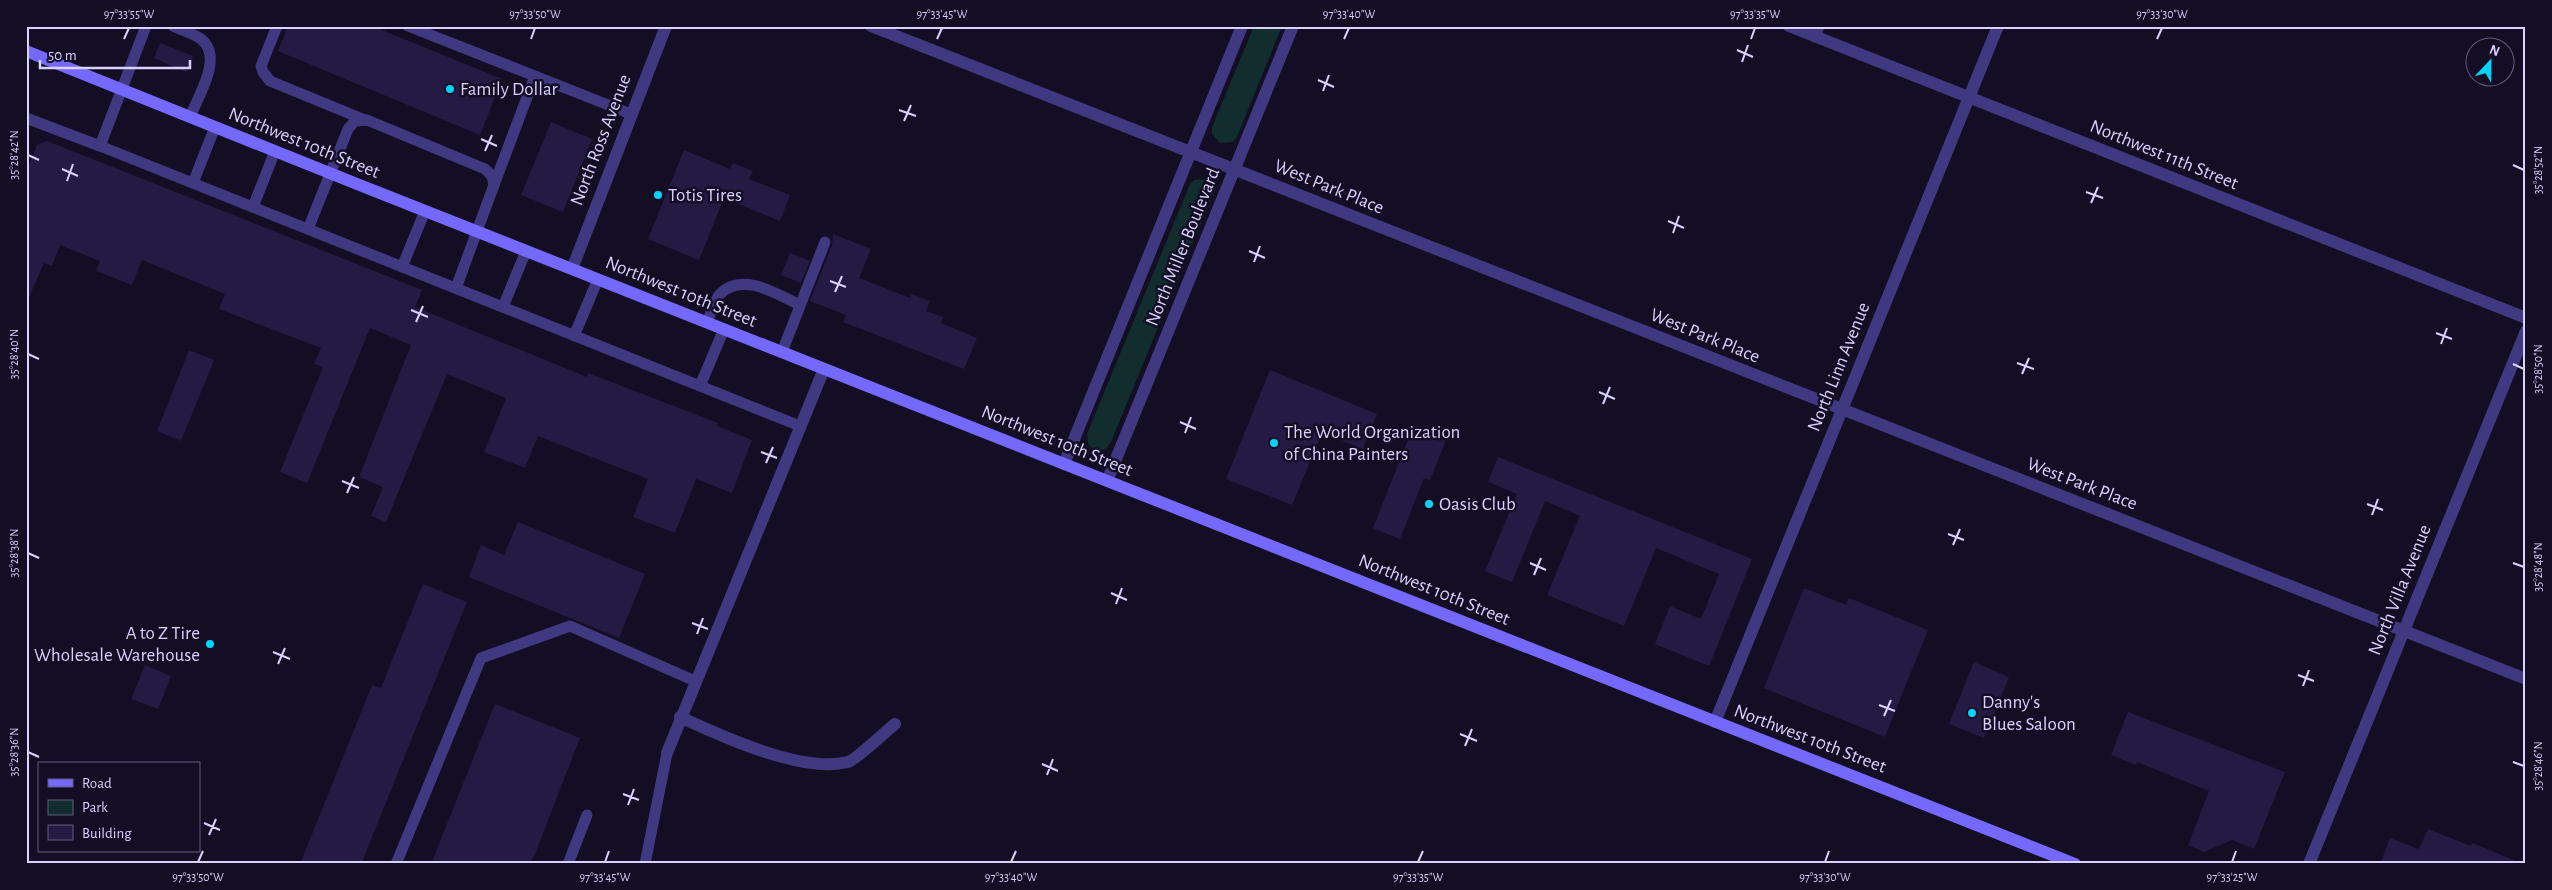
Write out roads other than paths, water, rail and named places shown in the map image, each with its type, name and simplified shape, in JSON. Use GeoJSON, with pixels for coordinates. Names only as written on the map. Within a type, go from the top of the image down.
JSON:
{"type":"FeatureCollection","features":[{"type":"Feature","properties":{"kind":"main road","name":"Northwest 10th Street"},"geometry":{"type":"LineString","coordinates":[[26,50],[330,174],[2075,864]]}},
{"type":"Feature","properties":{"kind":"street","name":"North Ross Avenue"},"geometry":{"type":"LineString","coordinates":[[572,269],[666,26]]}},
{"type":"Feature","properties":{"kind":"street","name":"West Park Place"},"geometry":{"type":"LineString","coordinates":[[872,26],[1842,410],[2526,678]]}},
{"type":"Feature","properties":{"kind":"street","name":"North Miller Boulevard"},"geometry":{"type":"LineString","coordinates":[[1064,464],[1242,26]]}},
{"type":"Feature","properties":{"kind":"street","name":"North Miller Boulevard"},"geometry":{"type":"LineString","coordinates":[[1107,482],[1293,26]]}},
{"type":"Feature","properties":{"kind":"street","name":"Northwest 11th Street"},"geometry":{"type":"LineString","coordinates":[[1789,26],[1817,31],[1968,97],[2526,318]]}},
{"type":"Feature","properties":{"kind":"street","name":"North Linn Avenue"},"geometry":{"type":"LineString","coordinates":[[1715,722],[1998,26]]}},
{"type":"Feature","properties":{"kind":"street","name":"North Villa Avenue"},"geometry":{"type":"LineString","coordinates":[[2309,864],[2526,331]]}},
{"type":"Feature","properties":{"kind":"street"},"geometry":{"type":"LineString","coordinates":[[668,753],[680,717],[824,369]]}},
{"type":"Feature","properties":{"kind":"street"},"geometry":{"type":"LineString","coordinates":[[680,717],[766,751],[815,764],[849,762],[895,724]]}},
{"type":"Feature","properties":{"kind":"lane"},"geometry":{"type":"LineString","coordinates":[[100,146],[120,89],[146,26]]}},
{"type":"Feature","properties":{"kind":"lane"},"geometry":{"type":"LineString","coordinates":[[173,26],[200,38],[211,55],[210,66],[190,117]]}},
{"type":"Feature","properties":{"kind":"lane"},"geometry":{"type":"LineString","coordinates":[[277,26],[261,66],[270,81],[485,169],[492,176],[494,185]]}},
{"type":"Feature","properties":{"kind":"lane"},"geometry":{"type":"LineString","coordinates":[[408,26],[631,114]]}},
{"type":"Feature","properties":{"kind":"lane"},"geometry":{"type":"LineString","coordinates":[[456,288],[535,76]]}},
{"type":"Feature","properties":{"kind":"lane"},"geometry":{"type":"LineString","coordinates":[[26,118],[800,426]]}},
{"type":"Feature","properties":{"kind":"lane"},"geometry":{"type":"LineString","coordinates":[[308,229],[348,129],[355,120],[367,120]]}},
{"type":"Feature","properties":{"kind":"lane"},"geometry":{"type":"LineString","coordinates":[[193,183],[215,127]]}},
{"type":"Feature","properties":{"kind":"lane"},"geometry":{"type":"LineString","coordinates":[[253,207],[276,151]]}},
{"type":"Feature","properties":{"kind":"lane"},"geometry":{"type":"LineString","coordinates":[[402,267],[425,211]]}},
{"type":"Feature","properties":{"kind":"lane"},"geometry":{"type":"LineString","coordinates":[[782,352],[825,242]]}},
{"type":"Feature","properties":{"kind":"lane"},"geometry":{"type":"LineString","coordinates":[[503,307],[526,251]]}},
{"type":"Feature","properties":{"kind":"lane"},"geometry":{"type":"LineString","coordinates":[[574,336],[598,279]]}},
{"type":"Feature","properties":{"kind":"lane"},"geometry":{"type":"LineString","coordinates":[[707,322],[720,294],[736,286],[752,283],[800,305]]}},
{"type":"Feature","properties":{"kind":"lane"},"geometry":{"type":"LineString","coordinates":[[700,386],[724,329]]}},
{"type":"Feature","properties":{"kind":"lane"},"geometry":{"type":"LineString","coordinates":[[396,864],[481,658],[570,626],[695,681]]}},
{"type":"Feature","properties":{"kind":"lane"},"geometry":{"type":"LineString","coordinates":[[645,864],[668,753]]}},
{"type":"Feature","properties":{"kind":"lane"},"geometry":{"type":"LineString","coordinates":[[568,864],[587,815]]}},
{"type":"Feature","properties":{"kind":"place","name":"Family Dollar"},"geometry":{"type":"Point","coordinates":[450,89]}},
{"type":"Feature","properties":{"kind":"place","name":"Totis Tires"},"geometry":{"type":"Point","coordinates":[658,195]}},
{"type":"Feature","properties":{"kind":"place","name":"The World Organization of China Painters"},"geometry":{"type":"Point","coordinates":[1274,443]}},
{"type":"Feature","properties":{"kind":"place","name":"Oasis Club"},"geometry":{"type":"Point","coordinates":[1429,504]}},
{"type":"Feature","properties":{"kind":"place","name":"A to Z Tire Wholesale Warehouse"},"geometry":{"type":"Point","coordinates":[210,644]}},
{"type":"Feature","properties":{"kind":"place","name":"Danny's Blues Saloon"},"geometry":{"type":"Point","coordinates":[1972,713]}}]}
